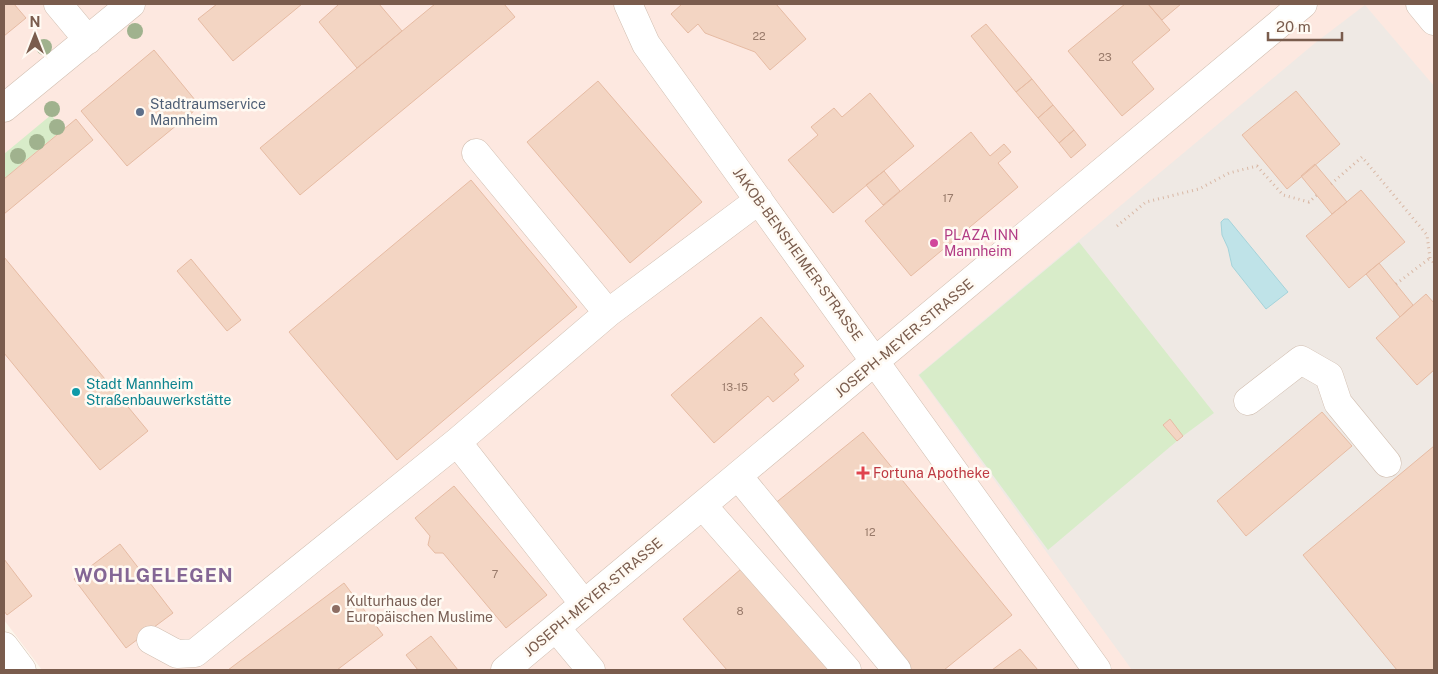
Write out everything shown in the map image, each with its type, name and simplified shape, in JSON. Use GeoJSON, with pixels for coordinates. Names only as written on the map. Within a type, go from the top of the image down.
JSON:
{"type":"FeatureCollection","features":[{"type":"Feature","properties":{"kind":"street"},"geometry":{"type":"LineString","coordinates":[[58,4],[88,40]]}},
{"type":"Feature","properties":{"kind":"street"},"geometry":{"type":"LineString","coordinates":[[4,108],[132,4]]}},
{"type":"Feature","properties":{"kind":"street","name":"JAKOB-BENSHEIMER-STRASSE"},"geometry":{"type":"LineString","coordinates":[[628,4],[646,44],[1097,670]]}},
{"type":"Feature","properties":{"kind":"street","name":"JOSEPH-MEYER-STRASSE"},"geometry":{"type":"LineString","coordinates":[[505,670],[876,362],[1302,4]]}},
{"type":"Feature","properties":{"kind":"street"},"geometry":{"type":"LineString","coordinates":[[1420,4],[1434,21]]}},
{"type":"Feature","properties":{"kind":"street"},"geometry":{"type":"LineString","coordinates":[[476,153],[608,313]]}},
{"type":"Feature","properties":{"kind":"street"},"geometry":{"type":"LineString","coordinates":[[151,640],[177,654],[195,653],[458,442],[608,313],[759,200]]}},
{"type":"Feature","properties":{"kind":"street"},"geometry":{"type":"LineString","coordinates":[[1248,402],[1302,360],[1329,376],[1338,403],[1387,463]]}},
{"type":"Feature","properties":{"kind":"street"},"geometry":{"type":"LineString","coordinates":[[458,442],[584,604]]}},
{"type":"Feature","properties":{"kind":"street"},"geometry":{"type":"LineString","coordinates":[[738,476],[897,670]]}},
{"type":"Feature","properties":{"kind":"street"},"geometry":{"type":"LineString","coordinates":[[703,506],[847,670]]}},
{"type":"Feature","properties":{"kind":"street"},"geometry":{"type":"LineString","coordinates":[[556,628],[591,670]]}},
{"type":"Feature","properties":{"kind":"street"},"geometry":{"type":"LineString","coordinates":[[4,646],[22,670]]}},
{"type":"Feature","properties":{"kind":"path"},"geometry":{"type":"LineString","coordinates":[[1331,184],[1362,157],[1427,235],[1430,258],[1434,263]]}},
{"type":"Feature","properties":{"kind":"path"},"geometry":{"type":"LineString","coordinates":[[1117,226],[1146,202],[1199,189],[1229,173],[1257,166],[1283,195],[1309,202],[1317,195]]}},
{"type":"Feature","properties":{"kind":"path"},"geometry":{"type":"LineString","coordinates":[[1396,284],[1430,258]]}},
{"type":"Feature","properties":{"kind":"shaded area"},"geometry":{"type":"Polygon","coordinates":[[[4,4],[1434,4],[1434,670],[42,670],[4,620],[4,4]]]}},
{"type":"Feature","properties":{"kind":"shaded area"},"geometry":{"type":"Polygon","coordinates":[[[1365,5],[1434,86],[1434,670],[1132,670],[918,375],[1315,43],[1365,5]]]}},
{"type":"Feature","properties":{"kind":"green space"},"geometry":{"type":"Polygon","coordinates":[[[51,115],[63,129],[4,179],[4,154],[51,115]]]}},
{"type":"Feature","properties":{"kind":"green space"},"geometry":{"type":"Polygon","coordinates":[[[1079,242],[1214,413],[1183,436],[1169,420],[1163,425],[1177,441],[1048,550],[919,375],[1079,242]]]}},
{"type":"Feature","properties":{"kind":"water"},"geometry":{"type":"Polygon","coordinates":[[[1224,219],[1228,219],[1288,292],[1266,309],[1232,266],[1228,248],[1222,235],[1221,222],[1224,219]]]}},
{"type":"Feature","properties":{"kind":"building"},"geometry":{"type":"Polygon","coordinates":[[[4,4],[14,4],[26,18],[4,36],[4,4]]]}},
{"type":"Feature","properties":{"kind":"building"},"geometry":{"type":"Polygon","coordinates":[[[217,4],[302,4],[233,61],[198,19],[217,4]]]}},
{"type":"Feature","properties":{"kind":"building"},"geometry":{"type":"Polygon","coordinates":[[[337,4],[379,4],[402,31],[357,68],[319,22],[337,4]]]}},
{"type":"Feature","properties":{"kind":"building"},"geometry":{"type":"Polygon","coordinates":[[[435,4],[504,4],[515,17],[300,195],[260,148],[435,4]]]}},
{"type":"Feature","properties":{"kind":"building"},"geometry":{"type":"Polygon","coordinates":[[[682,4],[776,4],[806,39],[770,70],[755,52],[705,33],[698,24],[688,33],[671,14],[682,4]]]}},
{"type":"Feature","properties":{"kind":"building"},"geometry":{"type":"Polygon","coordinates":[[[1125,4],[1148,4],[1170,30],[1132,62],[1154,89],[1122,116],[1068,51],[1125,4]]]}},
{"type":"Feature","properties":{"kind":"building"},"geometry":{"type":"Polygon","coordinates":[[[1148,4],[1181,4],[1162,20],[1148,4]]]}},
{"type":"Feature","properties":{"kind":"building"},"geometry":{"type":"Polygon","coordinates":[[[986,24],[1032,79],[1016,92],[971,36],[986,24]]]}},
{"type":"Feature","properties":{"kind":"building"},"geometry":{"type":"Polygon","coordinates":[[[154,50],[200,106],[127,166],[81,111],[154,50]]]}},
{"type":"Feature","properties":{"kind":"building"},"geometry":{"type":"Polygon","coordinates":[[[1032,79],[1053,105],[1038,118],[1016,92],[1032,79]]]}},
{"type":"Feature","properties":{"kind":"building"},"geometry":{"type":"Polygon","coordinates":[[[598,81],[702,202],[630,263],[527,142],[598,81]]]}},
{"type":"Feature","properties":{"kind":"building"},"geometry":{"type":"Polygon","coordinates":[[[1296,91],[1340,144],[1287,189],[1242,135],[1296,91]]]}},
{"type":"Feature","properties":{"kind":"building"},"geometry":{"type":"Polygon","coordinates":[[[870,93],[914,146],[833,213],[788,160],[818,135],[811,127],[834,108],[842,117],[870,93]]]}},
{"type":"Feature","properties":{"kind":"building"},"geometry":{"type":"Polygon","coordinates":[[[1053,105],[1074,130],[1059,143],[1038,118],[1053,105]]]}},
{"type":"Feature","properties":{"kind":"building"},"geometry":{"type":"Polygon","coordinates":[[[76,119],[93,140],[4,214],[4,179],[76,119]]]}},
{"type":"Feature","properties":{"kind":"building"},"geometry":{"type":"Polygon","coordinates":[[[1074,130],[1086,145],[1071,158],[1059,143],[1074,130]]]}},
{"type":"Feature","properties":{"kind":"building"},"geometry":{"type":"Polygon","coordinates":[[[971,132],[990,156],[1004,144],[1011,152],[998,163],[1018,187],[911,276],[865,221],[971,132]]]}},
{"type":"Feature","properties":{"kind":"building"},"geometry":{"type":"Polygon","coordinates":[[[1315,164],[1347,202],[1332,214],[1301,176],[1315,164]]]}},
{"type":"Feature","properties":{"kind":"building"},"geometry":{"type":"Polygon","coordinates":[[[884,171],[900,191],[883,205],[866,185],[884,171]]]}},
{"type":"Feature","properties":{"kind":"building"},"geometry":{"type":"Polygon","coordinates":[[[471,180],[577,307],[397,460],[289,332],[471,180]]]}},
{"type":"Feature","properties":{"kind":"building"},"geometry":{"type":"Polygon","coordinates":[[[1361,190],[1405,242],[1349,288],[1306,236],[1361,190]]]}},
{"type":"Feature","properties":{"kind":"building","name":"Stadt Mannheim Straßenbauwerkstätte"},"geometry":{"type":"Polygon","coordinates":[[[4,257],[148,431],[100,470],[4,353],[4,257]]]}},
{"type":"Feature","properties":{"kind":"building"},"geometry":{"type":"Polygon","coordinates":[[[191,259],[241,320],[227,331],[177,271],[191,259]]]}},
{"type":"Feature","properties":{"kind":"building"},"geometry":{"type":"Polygon","coordinates":[[[1379,263],[1413,305],[1400,317],[1366,274],[1379,263]]]}},
{"type":"Feature","properties":{"kind":"building"},"geometry":{"type":"Polygon","coordinates":[[[1426,294],[1434,303],[1434,370],[1417,385],[1376,338],[1426,294]]]}},
{"type":"Feature","properties":{"kind":"building"},"geometry":{"type":"Polygon","coordinates":[[[761,317],[804,366],[794,374],[799,380],[773,402],[768,396],[714,443],[671,395],[761,317]]]}},
{"type":"Feature","properties":{"kind":"building"},"geometry":{"type":"Polygon","coordinates":[[[1322,412],[1352,446],[1246,536],[1217,501],[1322,412]]]}},
{"type":"Feature","properties":{"kind":"building"},"geometry":{"type":"Polygon","coordinates":[[[1170,419],[1183,436],[1177,441],[1163,425],[1170,419]]]}},
{"type":"Feature","properties":{"kind":"building"},"geometry":{"type":"Polygon","coordinates":[[[863,432],[1012,615],[944,670],[907,670],[773,505],[863,432]]]}},
{"type":"Feature","properties":{"kind":"building"},"geometry":{"type":"Polygon","coordinates":[[[1434,446],[1434,670],[1397,670],[1303,555],[1434,446]]]}},
{"type":"Feature","properties":{"kind":"building"},"geometry":{"type":"Polygon","coordinates":[[[454,486],[547,595],[506,628],[443,553],[435,553],[428,545],[430,536],[415,518],[454,486]]]}},
{"type":"Feature","properties":{"kind":"building"},"geometry":{"type":"Polygon","coordinates":[[[120,544],[173,613],[126,648],[74,579],[120,544]]]}},
{"type":"Feature","properties":{"kind":"building"},"geometry":{"type":"Polygon","coordinates":[[[4,559],[32,596],[7,615],[4,611],[4,559]]]}},
{"type":"Feature","properties":{"kind":"building"},"geometry":{"type":"Polygon","coordinates":[[[748,563],[838,670],[727,670],[683,619],[748,563]]]}},
{"type":"Feature","properties":{"kind":"building","name":"Kulturhaus der Europäischen Muslime"},"geometry":{"type":"Polygon","coordinates":[[[344,583],[383,635],[337,670],[228,670],[344,583]]]}},
{"type":"Feature","properties":{"kind":"building"},"geometry":{"type":"Polygon","coordinates":[[[431,636],[458,670],[418,670],[406,655],[431,636]]]}},
{"type":"Feature","properties":{"kind":"building"},"geometry":{"type":"Polygon","coordinates":[[[1020,649],[1038,670],[992,670],[1020,649]]]}},
{"type":"Feature","properties":{"kind":"place","name":"Stadtraumservice Mannheim"},"geometry":{"type":"Point","coordinates":[140,112]}},
{"type":"Feature","properties":{"kind":"place","name":"PLAZA INN Mannheim"},"geometry":{"type":"Point","coordinates":[934,243]}},
{"type":"Feature","properties":{"kind":"place","name":"Stadt Mannheim Straßenbauwerkstätte"},"geometry":{"type":"Point","coordinates":[76,392]}},
{"type":"Feature","properties":{"kind":"place","name":"Fortuna Apotheke"},"geometry":{"type":"Point","coordinates":[863,473]}},
{"type":"Feature","properties":{"kind":"place","name":"Kulturhaus der Europäischen Muslime"},"geometry":{"type":"Point","coordinates":[336,609]}},
{"type":"Feature","properties":{"kind":"district","name":"WOHLGELEGEN"},"geometry":{"type":"Point","coordinates":[154,575]}}]}
